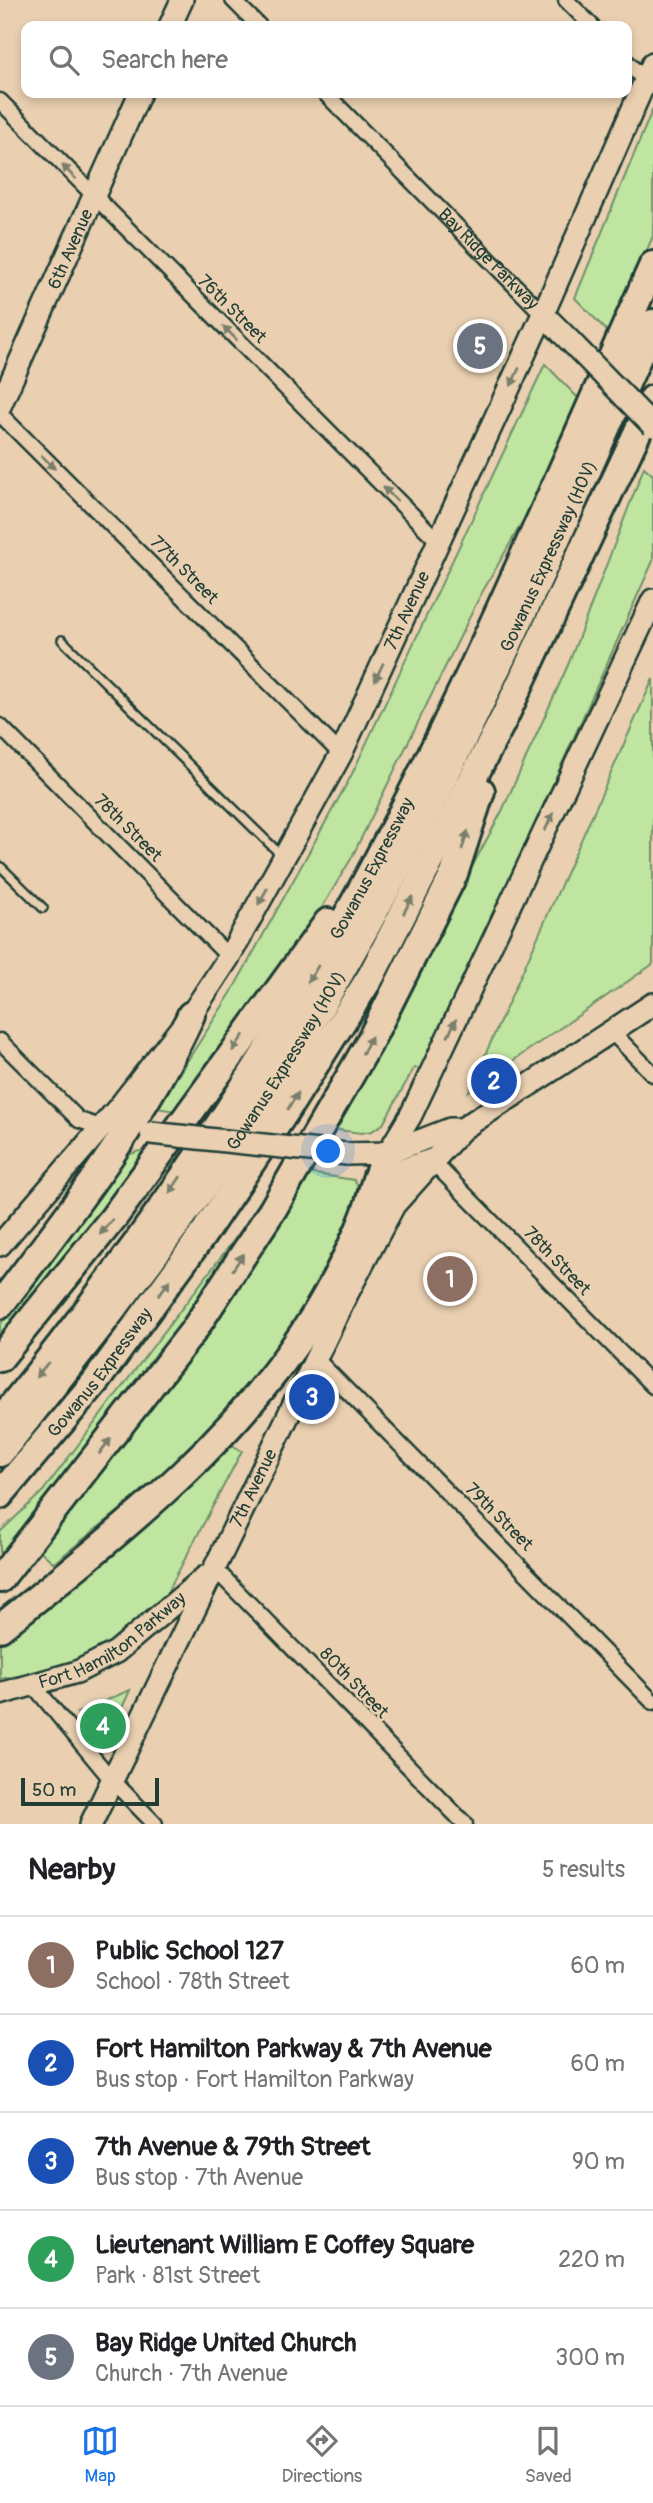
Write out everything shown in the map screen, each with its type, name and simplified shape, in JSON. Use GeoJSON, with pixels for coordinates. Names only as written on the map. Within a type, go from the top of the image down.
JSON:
{"type":"FeatureCollection","features":[{"type":"Feature","properties":{"kind":"highway","name":"Gowanus Expressway"},"geometry":{"type":"LineString","coordinates":[[0,1421],[46,1364],[149,1224],[236,1095],[321,961],[382,850],[503,600],[653,265]]}},
{"type":"Feature","properties":{"kind":"highway","name":"Gowanus Expressway (HOV)"},"geometry":{"type":"LineString","coordinates":[[0,1453],[109,1316],[203,1186],[277,1078],[340,974],[408,845],[491,677],[653,323]]}},
{"type":"Feature","properties":{"kind":"highway","name":"Gowanus Expressway"},"geometry":{"type":"LineString","coordinates":[[0,1495],[96,1381],[202,1236],[288,1110],[371,976],[505,716],[653,399]]}},
{"type":"Feature","properties":{"kind":"highway"},"geometry":{"type":"LineString","coordinates":[[0,1579],[194,1330],[273,1209],[368,1045],[454,874],[505,716]]}},
{"type":"Feature","properties":{"kind":"highway"},"geometry":{"type":"LineString","coordinates":[[0,1358],[114,1217],[271,997],[382,850]]}},
{"type":"Feature","properties":{"kind":"highway"},"geometry":{"type":"LineString","coordinates":[[0,1305],[86,1194],[170,1062],[191,1015]]}},
{"type":"Feature","properties":{"kind":"highway"},"geometry":{"type":"LineString","coordinates":[[369,1203],[373,1181],[388,1153]]}},
{"type":"Feature","properties":{"kind":"highway"},"geometry":{"type":"LineString","coordinates":[[0,1628],[183,1477],[281,1367],[317,1312],[369,1203],[392,1176],[433,1162]]}},
{"type":"Feature","properties":{"kind":"main road"},"geometry":{"type":"LineString","coordinates":[[172,21],[182,0]]}},
{"type":"Feature","properties":{"kind":"main road","name":"7th Avenue"},"geometry":{"type":"LineString","coordinates":[[191,1015],[229,957],[341,754],[543,314],[649,72]]}},
{"type":"Feature","properties":{"kind":"main road","name":"6th Avenue"},"geometry":{"type":"LineString","coordinates":[[0,405],[138,98]]}},
{"type":"Feature","properties":{"kind":"main road","name":"Bay Ridge Parkway"},"geometry":{"type":"LineString","coordinates":[[543,314],[653,426]]}},
{"type":"Feature","properties":{"kind":"main road"},"geometry":{"type":"LineString","coordinates":[[388,1153],[411,1115],[653,600]]}},
{"type":"Feature","properties":{"kind":"main road"},"geometry":{"type":"LineString","coordinates":[[0,1245],[126,1130],[347,1154],[388,1153],[450,1129],[462,1129],[653,1004]]}},
{"type":"Feature","properties":{"kind":"main road","name":"7th Avenue"},"geometry":{"type":"LineString","coordinates":[[91,1824],[394,1205],[462,1129]]}},
{"type":"Feature","properties":{"kind":"main road","name":"Fort Hamilton Parkway"},"geometry":{"type":"LineString","coordinates":[[0,1694],[77,1672],[116,1652],[215,1569]]}},
{"type":"Feature","properties":{"kind":"street"},"geometry":{"type":"LineString","coordinates":[[233,0],[254,21]]}},
{"type":"Feature","properties":{"kind":"street"},"geometry":{"type":"LineString","coordinates":[[566,0],[587,21]]}},
{"type":"Feature","properties":{"kind":"street"},"geometry":{"type":"LineString","coordinates":[[632,64],[649,72]]}},
{"type":"Feature","properties":{"kind":"street","name":"Bay Ridge Parkway"},"geometry":{"type":"LineString","coordinates":[[330,98],[543,314]]}},
{"type":"Feature","properties":{"kind":"street","name":"76th Street"},"geometry":{"type":"LineString","coordinates":[[0,101],[439,542]]}},
{"type":"Feature","properties":{"kind":"street","name":"77th Street"},"geometry":{"type":"LineString","coordinates":[[0,414],[341,754]]}},
{"type":"Feature","properties":{"kind":"street","name":"78th Street"},"geometry":{"type":"LineString","coordinates":[[0,726],[229,957]]}},
{"type":"Feature","properties":{"kind":"street"},"geometry":{"type":"LineString","coordinates":[[612,1032],[653,1074]]}},
{"type":"Feature","properties":{"kind":"street"},"geometry":{"type":"LineString","coordinates":[[0,1041],[79,1120],[126,1130]]}},
{"type":"Feature","properties":{"kind":"street","name":"78th Street"},"geometry":{"type":"LineString","coordinates":[[433,1162],[653,1386]]}},
{"type":"Feature","properties":{"kind":"street","name":"79th Street"},"geometry":{"type":"LineString","coordinates":[[317,1360],[653,1702]]}},
{"type":"Feature","properties":{"kind":"street","name":"80th Street"},"geometry":{"type":"LineString","coordinates":[[215,1569],[465,1824]]}},
{"type":"Feature","properties":{"kind":"street"},"geometry":{"type":"LineString","coordinates":[[34,1686],[111,1779],[155,1824]]}},
{"type":"Feature","properties":{"kind":"lane"},"geometry":{"type":"LineString","coordinates":[[62,640],[284,858]]}},
{"type":"Feature","properties":{"kind":"lane"},"geometry":{"type":"LineString","coordinates":[[0,866],[43,908]]}},
{"type":"Feature","properties":{"kind":"green space"},"geometry":{"type":"Polygon","coordinates":[[[653,108],[653,236],[611,335],[575,298],[653,108]]]}},
{"type":"Feature","properties":{"kind":"green space"},"geometry":{"type":"Polygon","coordinates":[[[545,364],[580,400],[537,496],[479,598],[351,859],[305,936],[181,1112],[157,1108],[231,993],[351,776],[545,364]]]}},
{"type":"Feature","properties":{"kind":"green space"},"geometry":{"type":"Polygon","coordinates":[[[644,467],[653,475],[653,561],[425,1069],[414,1068],[383,1124],[372,1131],[361,1133],[331,1129],[502,811],[568,665],[644,467]]]}},
{"type":"Feature","properties":{"kind":"green space"},"geometry":{"type":"Polygon","coordinates":[[[653,679],[653,964],[469,1091],[653,679]]]}},
{"type":"Feature","properties":{"kind":"green space"},"geometry":{"type":"Polygon","coordinates":[[[139,1151],[152,1153],[0,1346],[0,1325],[125,1156],[139,1151]]]}},
{"type":"Feature","properties":{"kind":"green space"},"geometry":{"type":"Polygon","coordinates":[[[309,1173],[354,1180],[358,1187],[358,1200],[324,1276],[283,1348],[259,1379],[206,1436],[54,1563],[38,1549],[147,1413],[217,1320],[309,1173]]]}},
{"type":"Feature","properties":{"kind":"green space"},"geometry":{"type":"Polygon","coordinates":[[[284,1174],[190,1318],[0,1560],[0,1532],[43,1491],[284,1174]]]}},
{"type":"Feature","properties":{"kind":"green space"},"geometry":{"type":"Polygon","coordinates":[[[232,1445],[242,1451],[167,1593],[126,1630],[88,1658],[46,1671],[0,1679],[0,1644],[232,1445]]]}},
{"type":"Feature","properties":{"kind":"green space"},"geometry":{"type":"Polygon","coordinates":[[[130,1690],[108,1740],[77,1713],[130,1690]]]}},
{"type":"Feature","properties":{"kind":"place","name":"Bay Ridge United Church"},"geometry":{"type":"Point","coordinates":[480,346]}},
{"type":"Feature","properties":{"kind":"place","name":"Fort Hamilton Parkway & 7th Avenue"},"geometry":{"type":"Point","coordinates":[494,1081]}},
{"type":"Feature","properties":{"kind":"place","name":"Public School 127"},"geometry":{"type":"Point","coordinates":[450,1279]}},
{"type":"Feature","properties":{"kind":"place","name":"7th Avenue & 79th Street"},"geometry":{"type":"Point","coordinates":[312,1397]}},
{"type":"Feature","properties":{"kind":"place","name":"Lieutenant William E Coffey Square"},"geometry":{"type":"Point","coordinates":[103,1726]}}]}
